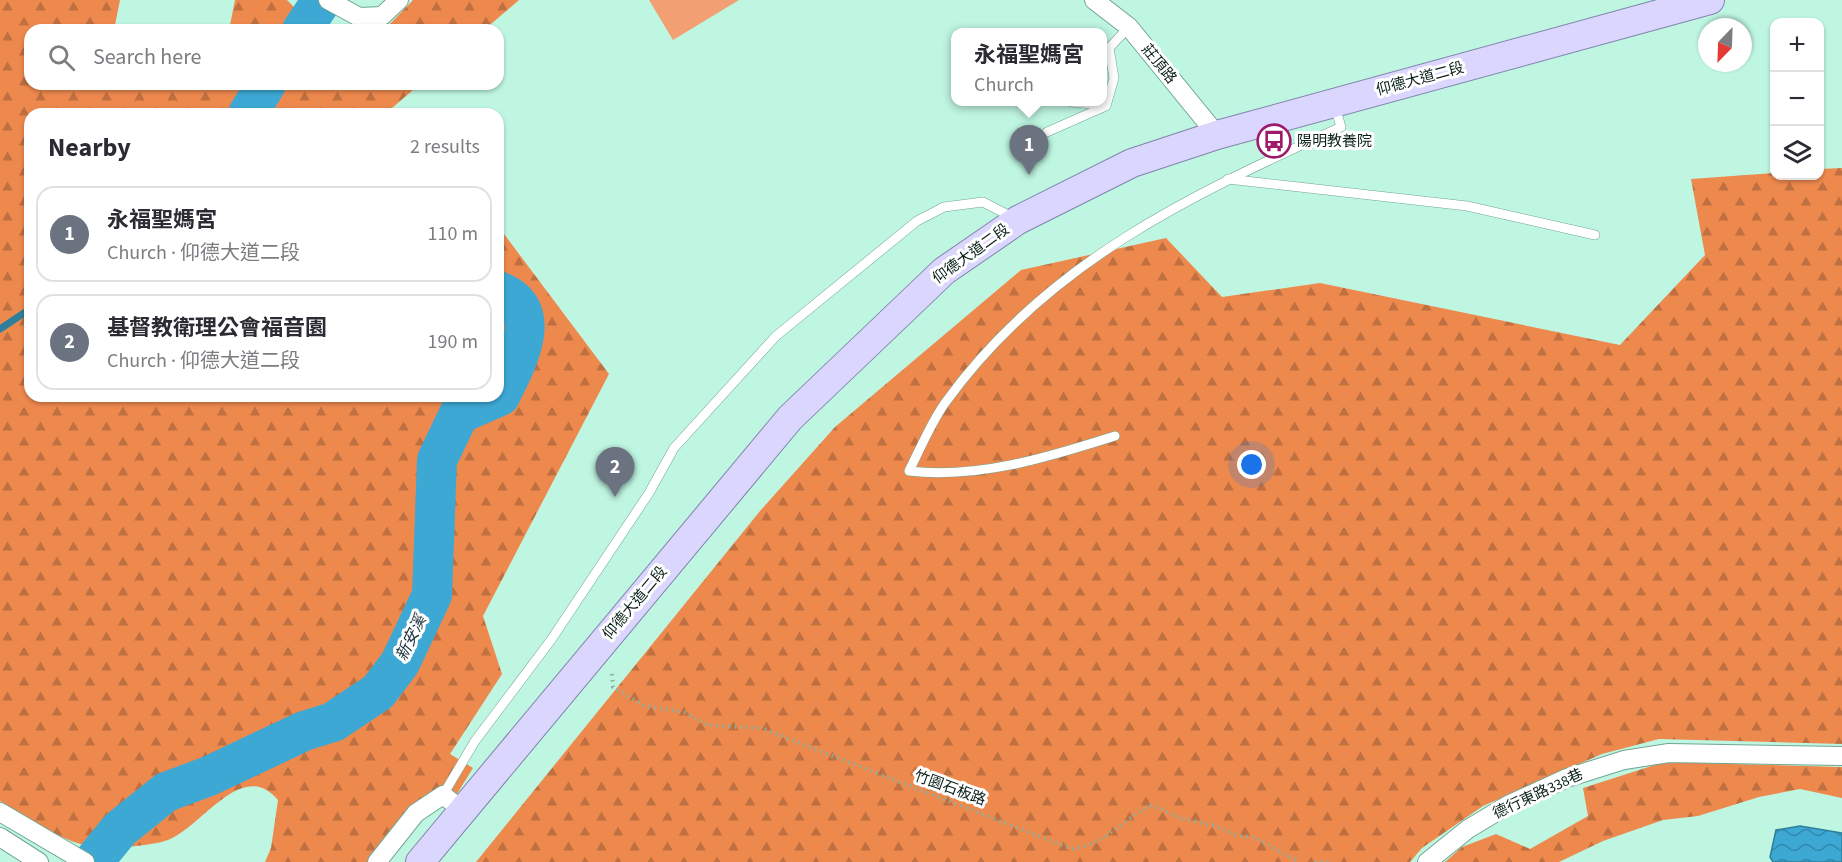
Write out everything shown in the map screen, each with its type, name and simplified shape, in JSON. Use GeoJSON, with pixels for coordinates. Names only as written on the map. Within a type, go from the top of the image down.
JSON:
{"type":"FeatureCollection","features":[{"type":"Feature","properties":{"kind":"main road","name":"仰德大道二段"},"geometry":{"type":"LineString","coordinates":[[420,862],[452,803],[789,418],[944,271],[1018,220],[1132,163],[1217,135],[1643,12],[1710,0]]}},
{"type":"Feature","properties":{"kind":"street"},"geometry":{"type":"LineString","coordinates":[[328,0],[359,17],[382,16],[399,0]]}},
{"type":"Feature","properties":{"kind":"street","name":"莊頂路"},"geometry":{"type":"LineString","coordinates":[[1095,0],[1129,27],[1217,135]]}},
{"type":"Feature","properties":{"kind":"street","name":"德行東路338巷"},"geometry":{"type":"LineString","coordinates":[[1426,862],[1468,829],[1508,805],[1567,778],[1624,760],[1669,753],[1842,756]]}},
{"type":"Feature","properties":{"kind":"street"},"geometry":{"type":"LineString","coordinates":[[377,862],[417,813],[452,803]]}},
{"type":"Feature","properties":{"kind":"street"},"geometry":{"type":"LineString","coordinates":[[0,812],[85,862]]}},
{"type":"Feature","properties":{"kind":"street"},"geometry":{"type":"LineString","coordinates":[[0,837],[39,862]]}},
{"type":"Feature","properties":{"kind":"lane"},"geometry":{"type":"LineString","coordinates":[[1107,102],[1114,78],[1109,48],[1129,27]]}},
{"type":"Feature","properties":{"kind":"lane"},"geometry":{"type":"LineString","coordinates":[[1115,436],[1031,462],[933,474],[909,471],[945,404],[999,339],[1070,274],[1158,215],[1228,179],[1341,127],[1334,103]]}},
{"type":"Feature","properties":{"kind":"lane"},"geometry":{"type":"LineString","coordinates":[[1047,132],[1106,106]]}},
{"type":"Feature","properties":{"kind":"lane"},"geometry":{"type":"LineString","coordinates":[[1228,179],[1467,206],[1595,235]]}},
{"type":"Feature","properties":{"kind":"lane"},"geometry":{"type":"LineString","coordinates":[[452,803],[475,741],[564,620],[648,493],[674,448],[776,336],[917,221],[944,207],[983,201],[1018,220]]}},
{"type":"Feature","properties":{"kind":"path","name":"竹園石板路"},"geometry":{"type":"LineString","coordinates":[[616,670],[610,676],[613,687],[645,706],[684,712],[707,725],[761,728],[1072,849],[1091,846],[1134,814],[1152,805],[1180,818],[1216,826],[1238,836],[1254,837],[1299,862]]}},
{"type":"Feature","properties":{"kind":"path"},"geometry":{"type":"LineString","coordinates":[[1315,862],[1332,862]]}},
{"type":"Feature","properties":{"kind":"green space"},"geometry":{"type":"Polygon","coordinates":[[[0,0],[120,0],[115,24],[24,24],[24,90],[413,90],[392,108],[24,108],[24,402],[504,402],[504,234],[609,374],[483,616],[502,674],[450,754],[473,768],[455,797],[439,790],[369,862],[265,862],[271,848],[278,800],[264,789],[250,786],[236,790],[222,799],[181,833],[168,840],[121,847],[102,848],[71,841],[0,801],[0,0]]]}},
{"type":"Feature","properties":{"kind":"green space"},"geometry":{"type":"Polygon","coordinates":[[[235,0],[287,0],[299,12],[324,24],[230,24],[235,0]]]}},
{"type":"Feature","properties":{"kind":"green space"},"geometry":{"type":"Polygon","coordinates":[[[413,0],[519,0],[491,24],[390,24],[413,0]]]}},
{"type":"Feature","properties":{"kind":"green space"},"geometry":{"type":"Polygon","coordinates":[[[1842,168],[1842,744],[1659,739],[1602,754],[1483,806],[1422,848],[1410,862],[476,862],[760,511],[835,427],[1021,270],[1166,238],[1222,297],[1320,283],[1620,345],[1705,255],[1691,179],[1770,173],[1770,180],[1824,180],[1824,169],[1842,168]]]}},
{"type":"Feature","properties":{"kind":"green space"},"geometry":{"type":"Polygon","coordinates":[[[1664,762],[1842,767],[1842,798],[1800,789],[1759,797],[1698,816],[1663,820],[1603,841],[1559,862],[1445,862],[1462,847],[1496,834],[1530,849],[1588,816],[1583,788],[1664,762]]]}},
{"type":"Feature","properties":{"kind":"shaded area"},"geometry":{"type":"Polygon","coordinates":[[[649,0],[739,0],[673,40],[649,0]]]}},
{"type":"Feature","properties":{"kind":"water"},"geometry":{"type":"Polygon","coordinates":[[[1800,826],[1842,833],[1842,862],[1773,862],[1770,857],[1776,830],[1800,826]]]}},
{"type":"Feature","properties":{"kind":"waterway","name":"新安溪"},"geometry":{"type":"LineString","coordinates":[[306,24],[322,0]]}},
{"type":"Feature","properties":{"kind":"waterway","name":"新安溪"},"geometry":{"type":"LineString","coordinates":[[252,108],[262,90]]}},
{"type":"Feature","properties":{"kind":"waterway","name":"新安溪"},"geometry":{"type":"LineString","coordinates":[[504,294],[513,299],[522,311],[525,324],[519,354],[504,388]]}},
{"type":"Feature","properties":{"kind":"waterway"},"geometry":{"type":"LineString","coordinates":[[0,329],[24,313]]}},
{"type":"Feature","properties":{"kind":"waterway","name":"新安溪"},"geometry":{"type":"LineString","coordinates":[[93,862],[120,829],[166,792],[209,776],[304,731],[333,722],[378,692],[400,663],[432,595],[437,460],[459,414],[486,402]]}},
{"type":"Feature","properties":{"kind":"place","name":"陽明教養院"},"geometry":{"type":"Point","coordinates":[1274,141]}},
{"type":"Feature","properties":{"kind":"place","name":"永福聖媽宮"},"geometry":{"type":"Point","coordinates":[1029,175]}},
{"type":"Feature","properties":{"kind":"place","name":"基督教衛理公會福音園"},"geometry":{"type":"Point","coordinates":[615,497]}}]}
